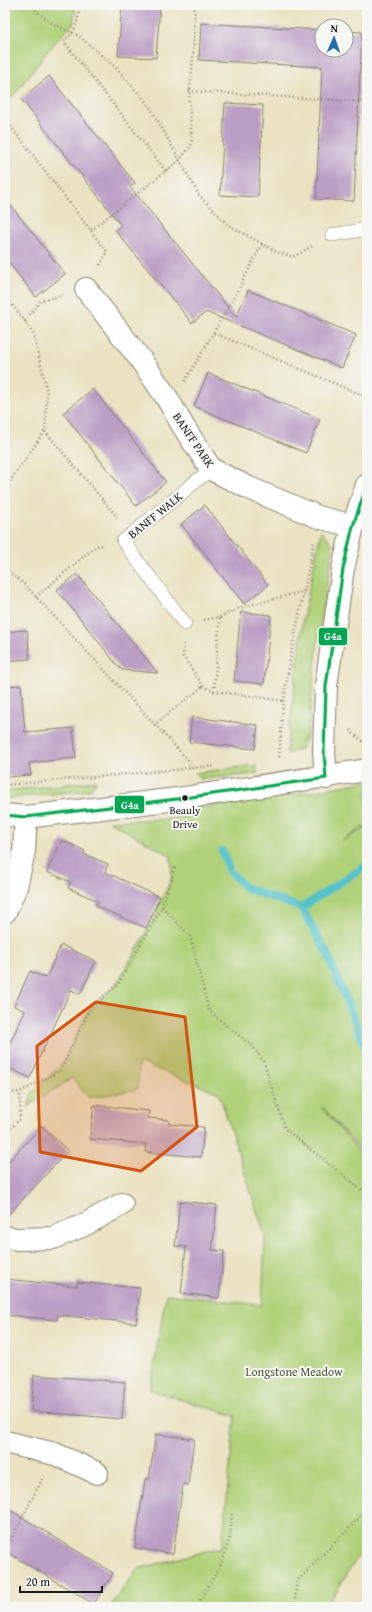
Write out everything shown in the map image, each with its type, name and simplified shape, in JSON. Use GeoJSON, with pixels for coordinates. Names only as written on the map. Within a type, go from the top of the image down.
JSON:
{"type":"FeatureCollection","features":[{"type":"Feature","properties":{"kind":"street","name":"BANFF PARK"},"geometry":{"type":"LineString","coordinates":[[86,289],[141,360],[167,398],[211,469],[249,488],[318,517],[353,526]]}},
{"type":"Feature","properties":{"kind":"street"},"geometry":{"type":"LineString","coordinates":[[326,778],[324,752],[326,686],[343,569],[353,526],[367,485]]}},
{"type":"Feature","properties":{"kind":"street"},"geometry":{"type":"LineString","coordinates":[[5,912],[16,887],[24,851],[15,816],[177,799],[326,778],[367,770]]}},
{"type":"Feature","properties":{"kind":"street"},"geometry":{"type":"LineString","coordinates":[[5,1237],[17,1239],[52,1238],[84,1225],[122,1204]]}},
{"type":"Feature","properties":{"kind":"street"},"geometry":{"type":"LineString","coordinates":[[5,1442],[55,1454],[97,1473]]}},
{"type":"Feature","properties":{"kind":"lane"},"geometry":{"type":"LineString","coordinates":[[332,235],[367,229]]}},
{"type":"Feature","properties":{"kind":"lane","name":"BANFF WALK"},"geometry":{"type":"LineString","coordinates":[[185,624],[123,541],[211,469]]}},
{"type":"Feature","properties":{"kind":"path"},"geometry":{"type":"LineString","coordinates":[[29,5],[50,22],[79,36],[116,67],[149,105],[199,195],[228,225],[277,252],[293,257],[332,235]]}},
{"type":"Feature","properties":{"kind":"path"},"geometry":{"type":"LineString","coordinates":[[80,5],[77,25],[73,33],[64,42],[166,171]]}},
{"type":"Feature","properties":{"kind":"path"},"geometry":{"type":"LineString","coordinates":[[91,230],[180,160],[192,144],[190,91],[195,5]]}},
{"type":"Feature","properties":{"kind":"path"},"geometry":{"type":"LineString","coordinates":[[190,91],[367,102]]}},
{"type":"Feature","properties":{"kind":"path"},"geometry":{"type":"LineString","coordinates":[[6,120],[107,252],[86,289],[40,301],[25,322]]}},
{"type":"Feature","properties":{"kind":"path"},"geometry":{"type":"LineString","coordinates":[[167,398],[184,384],[234,298],[262,244]]}},
{"type":"Feature","properties":{"kind":"path"},"geometry":{"type":"LineString","coordinates":[[5,296],[34,336],[47,391],[45,431],[5,488]]}},
{"type":"Feature","properties":{"kind":"path"},"geometry":{"type":"LineString","coordinates":[[214,333],[367,396]]}},
{"type":"Feature","properties":{"kind":"path"},"geometry":{"type":"LineString","coordinates":[[45,431],[132,533]]}},
{"type":"Feature","properties":{"kind":"path"},"geometry":{"type":"LineString","coordinates":[[279,760],[284,701],[292,647],[305,591],[318,517]]}},
{"type":"Feature","properties":{"kind":"path"},"geometry":{"type":"LineString","coordinates":[[36,597],[96,546]]}},
{"type":"Feature","properties":{"kind":"path"},"geometry":{"type":"LineString","coordinates":[[5,569],[23,583],[188,760],[191,768]]}},
{"type":"Feature","properties":{"kind":"path"},"geometry":{"type":"LineString","coordinates":[[284,701],[214,691],[204,686],[183,656],[185,624],[220,617],[239,608],[305,591]]}},
{"type":"Feature","properties":{"kind":"path"},"geometry":{"type":"LineString","coordinates":[[214,691],[220,617]]}},
{"type":"Feature","properties":{"kind":"path"},"geometry":{"type":"LineString","coordinates":[[154,725],[204,686]]}},
{"type":"Feature","properties":{"kind":"path"},"geometry":{"type":"LineString","coordinates":[[5,785],[215,766]]}},
{"type":"Feature","properties":{"kind":"path"},"geometry":{"type":"LineString","coordinates":[[5,1093],[20,1092],[60,1071],[90,1008],[118,984],[162,907],[175,867]]}},
{"type":"Feature","properties":{"kind":"path"},"geometry":{"type":"LineString","coordinates":[[162,907],[190,936],[209,1011],[252,1046],[263,1060],[285,1129],[367,1194]]}},
{"type":"Feature","properties":{"kind":"path"},"geometry":{"type":"LineString","coordinates":[[5,1134],[20,1119],[20,1092]]}},
{"type":"Feature","properties":{"kind":"path"},"geometry":{"type":"LineString","coordinates":[[5,1551],[55,1454]]}},
{"type":"Feature","properties":{"kind":"path"},"geometry":{"type":"LineString","coordinates":[[294,1607],[298,1581],[359,1518],[367,1501]]}},
{"type":"Feature","properties":{"kind":"path"},"geometry":{"type":"LineString","coordinates":[[196,1607],[220,1566],[230,1537],[232,1514]]}},
{"type":"Feature","properties":{"kind":"highlighted area"},"geometry":{"type":"Polygon","coordinates":[[[96,1002],[185,1017],[197,1127],[141,1171],[40,1152],[37,1046],[96,1002]]]}},
{"type":"Feature","properties":{"kind":"green space"},"geometry":{"type":"Polygon","coordinates":[[[5,5],[76,5],[73,24],[56,41],[5,106],[5,5]]]}},
{"type":"Feature","properties":{"kind":"green space"},"geometry":{"type":"Polygon","coordinates":[[[321,531],[330,540],[333,549],[318,639],[308,732],[302,748],[286,754],[303,619],[321,531]]]}},
{"type":"Feature","properties":{"kind":"green space"},"geometry":{"type":"Polygon","coordinates":[[[256,765],[257,774],[199,779],[196,773],[256,765]]]}},
{"type":"Feature","properties":{"kind":"green space"},"geometry":{"type":"Polygon","coordinates":[[[96,781],[90,790],[5,799],[5,791],[96,781]]]}},
{"type":"Feature","properties":{"kind":"green space","name":"Longstone Meadow"},"geometry":{"type":"Polygon","coordinates":[[[367,781],[367,825],[342,841],[367,827],[367,1157],[322,1107],[367,1161],[367,1549],[359,1555],[326,1607],[110,1607],[137,1569],[222,1547],[235,1416],[150,1390],[166,1294],[262,1305],[265,1236],[219,1093],[139,1062],[138,1089],[89,1098],[72,1078],[28,1107],[33,1092],[63,1063],[87,1013],[114,987],[141,943],[172,878],[171,856],[109,821],[168,819],[194,815],[196,808],[310,792],[367,781]]]}},
{"type":"Feature","properties":{"kind":"building"},"geometry":{"type":"Polygon","coordinates":[[[122,5],[160,5],[156,58],[118,56],[122,5]]]}},
{"type":"Feature","properties":{"kind":"building"},"geometry":{"type":"Polygon","coordinates":[[[201,23],[314,30],[314,58],[354,58],[354,32],[362,32],[354,201],[316,199],[322,67],[199,60],[201,23]]]}},
{"type":"Feature","properties":{"kind":"building"},"geometry":{"type":"Polygon","coordinates":[[[49,76],[135,183],[130,187],[236,317],[248,290],[356,335],[342,368],[206,312],[192,323],[115,230],[121,225],[21,99],[49,76]]]}},
{"type":"Feature","properties":{"kind":"building"},"geometry":{"type":"Polygon","coordinates":[[[225,103],[263,105],[258,197],[220,195],[225,103]]]}},
{"type":"Feature","properties":{"kind":"building"},"geometry":{"type":"Polygon","coordinates":[[[5,198],[65,274],[36,297],[5,258],[5,198]]]}},
{"type":"Feature","properties":{"kind":"building"},"geometry":{"type":"Polygon","coordinates":[[[208,373],[320,419],[306,453],[194,406],[208,373]]]}},
{"type":"Feature","properties":{"kind":"building"},"geometry":{"type":"Polygon","coordinates":[[[93,389],[166,482],[136,506],[63,413],[93,389]]]}},
{"type":"Feature","properties":{"kind":"building"},"geometry":{"type":"Polygon","coordinates":[[[205,505],[268,585],[244,604],[181,524],[205,505]]]}},
{"type":"Feature","properties":{"kind":"building"},"geometry":{"type":"Polygon","coordinates":[[[77,574],[158,673],[122,670],[118,666],[57,590],[77,574]]]}},
{"type":"Feature","properties":{"kind":"building"},"geometry":{"type":"Polygon","coordinates":[[[241,612],[271,615],[264,684],[234,681],[241,612]]]}},
{"type":"Feature","properties":{"kind":"building"},"geometry":{"type":"Polygon","coordinates":[[[27,630],[30,659],[5,661],[5,632],[27,630]]]}},
{"type":"Feature","properties":{"kind":"building"},"geometry":{"type":"Polygon","coordinates":[[[21,685],[25,732],[73,728],[76,758],[29,763],[31,775],[5,777],[5,686],[21,685]]]}},
{"type":"Feature","properties":{"kind":"building"},"geometry":{"type":"Polygon","coordinates":[[[192,717],[258,725],[255,749],[189,742],[192,717]]]}},
{"type":"Feature","properties":{"kind":"building"},"geometry":{"type":"Polygon","coordinates":[[[62,840],[85,851],[84,854],[108,864],[105,872],[160,897],[146,928],[96,906],[98,901],[68,888],[71,882],[47,872],[62,840]]]}},
{"type":"Feature","properties":{"kind":"building"},"geometry":{"type":"Polygon","coordinates":[[[61,945],[96,961],[80,994],[71,990],[30,1078],[5,1066],[5,1053],[25,1011],[14,1006],[30,971],[46,978],[61,945]]]}},
{"type":"Feature","properties":{"kind":"building"},"geometry":{"type":"Polygon","coordinates":[[[94,1105],[149,1111],[148,1118],[169,1120],[169,1124],[204,1127],[201,1157],[145,1152],[146,1144],[90,1139],[94,1105]]]}},
{"type":"Feature","properties":{"kind":"building"},"geometry":{"type":"Polygon","coordinates":[[[42,1126],[68,1151],[5,1218],[5,1165],[42,1126]]]}},
{"type":"Feature","properties":{"kind":"building"},"geometry":{"type":"Polygon","coordinates":[[[180,1201],[217,1205],[212,1250],[224,1251],[219,1298],[181,1293],[186,1247],[175,1246],[180,1201]]]}},
{"type":"Feature","properties":{"kind":"building"},"geometry":{"type":"Polygon","coordinates":[[[5,1279],[77,1286],[77,1282],[140,1288],[136,1323],[58,1315],[57,1320],[5,1315],[5,1279]]]}},
{"type":"Feature","properties":{"kind":"building"},"geometry":{"type":"Polygon","coordinates":[[[34,1375],[125,1382],[122,1419],[31,1411],[34,1375]]]}},
{"type":"Feature","properties":{"kind":"building"},"geometry":{"type":"Polygon","coordinates":[[[156,1434],[194,1439],[188,1485],[183,1484],[173,1554],[135,1548],[145,1479],[149,1479],[156,1434]]]}},
{"type":"Feature","properties":{"kind":"building"},"geometry":{"type":"Polygon","coordinates":[[[5,1507],[113,1573],[94,1604],[5,1551],[5,1507]]]}},
{"type":"Feature","properties":{"kind":"waterway"},"geometry":{"type":"LineString","coordinates":[[222,851],[230,872],[246,888],[301,908]]}},
{"type":"Feature","properties":{"kind":"waterway"},"geometry":{"type":"LineString","coordinates":[[301,908],[367,865]]}},
{"type":"Feature","properties":{"kind":"waterway"},"geometry":{"type":"LineString","coordinates":[[301,908],[327,953],[367,1051]]}},
{"type":"Feature","properties":{"kind":"transit line","name":"G4a"},"geometry":{"type":"LineString","coordinates":[[5,815],[26,817],[177,799],[326,778],[324,752],[326,686],[343,569],[353,526],[367,485]]}},
{"type":"Feature","properties":{"kind":"place","name":"Beauly Drive"},"geometry":{"type":"Point","coordinates":[185,798]}}]}
